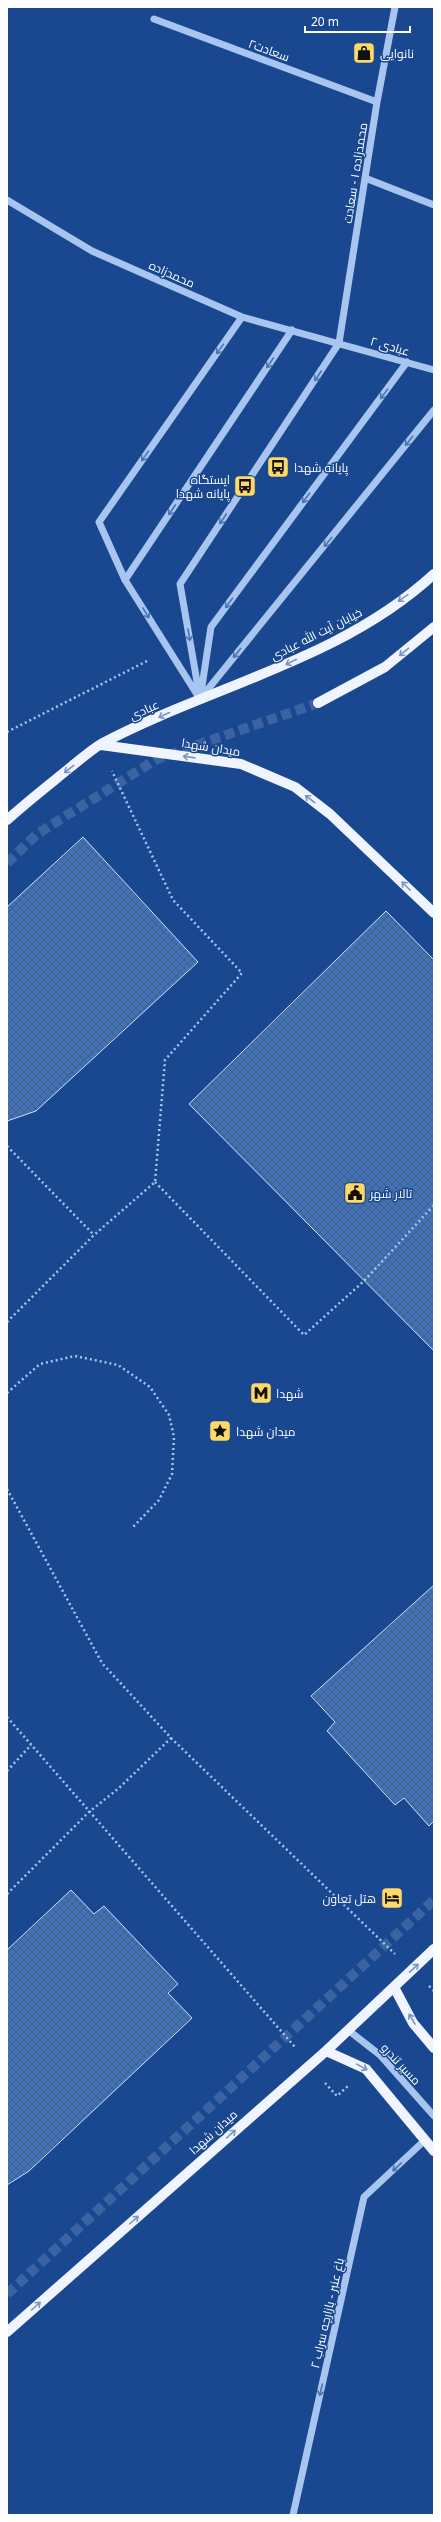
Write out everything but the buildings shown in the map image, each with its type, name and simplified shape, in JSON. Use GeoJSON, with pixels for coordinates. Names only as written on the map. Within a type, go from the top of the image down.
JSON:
{"type":"FeatureCollection","features":[{"type":"Feature","properties":{"kind":"main road","name":"خیابان آیت الله عبادی"},"geometry":{"type":"LineString","coordinates":[[200,699],[281,667],[366,624],[434,574]]}},
{"type":"Feature","properties":{"kind":"main road"},"geometry":{"type":"LineString","coordinates":[[318,703],[385,667],[434,627]]}},
{"type":"Feature","properties":{"kind":"main road","name":"عبادی"},"geometry":{"type":"LineString","coordinates":[[100,745],[200,699]]}},
{"type":"Feature","properties":{"kind":"main road"},"geometry":{"type":"LineString","coordinates":[[7,820],[28,800],[100,745]]}},
{"type":"Feature","properties":{"kind":"main road","name":"میدان شهدا"},"geometry":{"type":"LineString","coordinates":[[100,745],[241,764],[294,787],[330,814],[434,913]]}},
{"type":"Feature","properties":{"kind":"main road","name":"میدان شهدا"},"geometry":{"type":"LineString","coordinates":[[7,2332],[326,2051],[434,1949]]}},
{"type":"Feature","properties":{"kind":"main road"},"geometry":{"type":"LineString","coordinates":[[394,1987],[413,2023],[434,2048]]}},
{"type":"Feature","properties":{"kind":"main road"},"geometry":{"type":"LineString","coordinates":[[326,2051],[366,2068],[434,2151]]}},
{"type":"Feature","properties":{"kind":"street","name":"محمدزاده ۱ - سعادت"},"geometry":{"type":"LineString","coordinates":[[339,343],[377,102],[395,7]]}},
{"type":"Feature","properties":{"kind":"street","name":"سعادت۲"},"geometry":{"type":"LineString","coordinates":[[154,19],[377,102]]}},
{"type":"Feature","properties":{"kind":"street"},"geometry":{"type":"LineString","coordinates":[[365,178],[434,205]]}},
{"type":"Feature","properties":{"kind":"street","name":"محمدزاده"},"geometry":{"type":"LineString","coordinates":[[7,200],[92,252],[242,317],[339,343]]}},
{"type":"Feature","properties":{"kind":"street"},"geometry":{"type":"LineString","coordinates":[[200,699],[125,580],[99,522],[242,317]]}},
{"type":"Feature","properties":{"kind":"street"},"geometry":{"type":"LineString","coordinates":[[125,580],[292,330]]}},
{"type":"Feature","properties":{"kind":"street"},"geometry":{"type":"LineString","coordinates":[[200,699],[180,584],[339,343]]}},
{"type":"Feature","properties":{"kind":"street","name":"عبادی ۲"},"geometry":{"type":"LineString","coordinates":[[339,343],[434,370]]}},
{"type":"Feature","properties":{"kind":"street"},"geometry":{"type":"LineString","coordinates":[[200,699],[212,627],[407,362]]}},
{"type":"Feature","properties":{"kind":"street"},"geometry":{"type":"LineString","coordinates":[[200,699],[434,410]]}},
{"type":"Feature","properties":{"kind":"street","name":"مسیر تندرو"},"geometry":{"type":"LineString","coordinates":[[348,2030],[380,2055],[434,2116]]}},
{"type":"Feature","properties":{"kind":"street","name":"باغ عنبر - بازارچه سراب ۲"},"geometry":{"type":"LineString","coordinates":[[293,2515],[364,2197],[425,2140]]}},
{"type":"Feature","properties":{"kind":"path"},"geometry":{"type":"LineString","coordinates":[[7,732],[169,650]]}},
{"type":"Feature","properties":{"kind":"path"},"geometry":{"type":"LineString","coordinates":[[7,1322],[94,1235],[155,1182],[165,1060],[242,973],[173,900],[100,745]]}},
{"type":"Feature","properties":{"kind":"path"},"geometry":{"type":"LineString","coordinates":[[7,1146],[94,1235]]}},
{"type":"Feature","properties":{"kind":"path"},"geometry":{"type":"LineString","coordinates":[[155,1182],[304,1335],[364,1281],[434,1205]]}},
{"type":"Feature","properties":{"kind":"path"},"geometry":{"type":"LineString","coordinates":[[7,1394],[40,1364],[75,1356],[118,1365],[150,1387],[169,1414],[174,1437],[172,1474],[159,1500],[133,1527]]}},
{"type":"Feature","properties":{"kind":"path"},"geometry":{"type":"LineString","coordinates":[[7,1489],[102,1663],[171,1738],[412,1970]]}},
{"type":"Feature","properties":{"kind":"path"},"geometry":{"type":"LineString","coordinates":[[7,1718],[310,2064]]}},
{"type":"Feature","properties":{"kind":"path"},"geometry":{"type":"LineString","coordinates":[[7,1894],[89,1812],[118,1788],[171,1738]]}},
{"type":"Feature","properties":{"kind":"path"},"geometry":{"type":"LineString","coordinates":[[7,1771],[31,1745]]}},
{"type":"Feature","properties":{"kind":"tunnel"},"geometry":{"type":"LineString","coordinates":[[7,863],[37,834],[157,759],[318,703]]}},
{"type":"Feature","properties":{"kind":"tunnel"},"geometry":{"type":"LineString","coordinates":[[7,2294],[434,1900]]}},
{"type":"Feature","properties":{"kind":"place","name":"نانوایی"},"geometry":{"type":"Point","coordinates":[364,53]}},
{"type":"Feature","properties":{"kind":"place","name":"پایانه شهدا"},"geometry":{"type":"Point","coordinates":[278,467]}},
{"type":"Feature","properties":{"kind":"place","name":"ایستگاه پایانه شهدا"},"geometry":{"type":"Point","coordinates":[245,486]}},
{"type":"Feature","properties":{"kind":"place","name":"تالار شهر"},"geometry":{"type":"Point","coordinates":[355,1193]}},
{"type":"Feature","properties":{"kind":"place","name":"شهدا"},"geometry":{"type":"Point","coordinates":[261,1393]}},
{"type":"Feature","properties":{"kind":"place","name":"میدان شهدا"},"geometry":{"type":"Point","coordinates":[220,1431]}},
{"type":"Feature","properties":{"kind":"place","name":"هتل تعاون"},"geometry":{"type":"Point","coordinates":[392,1898]}}]}
